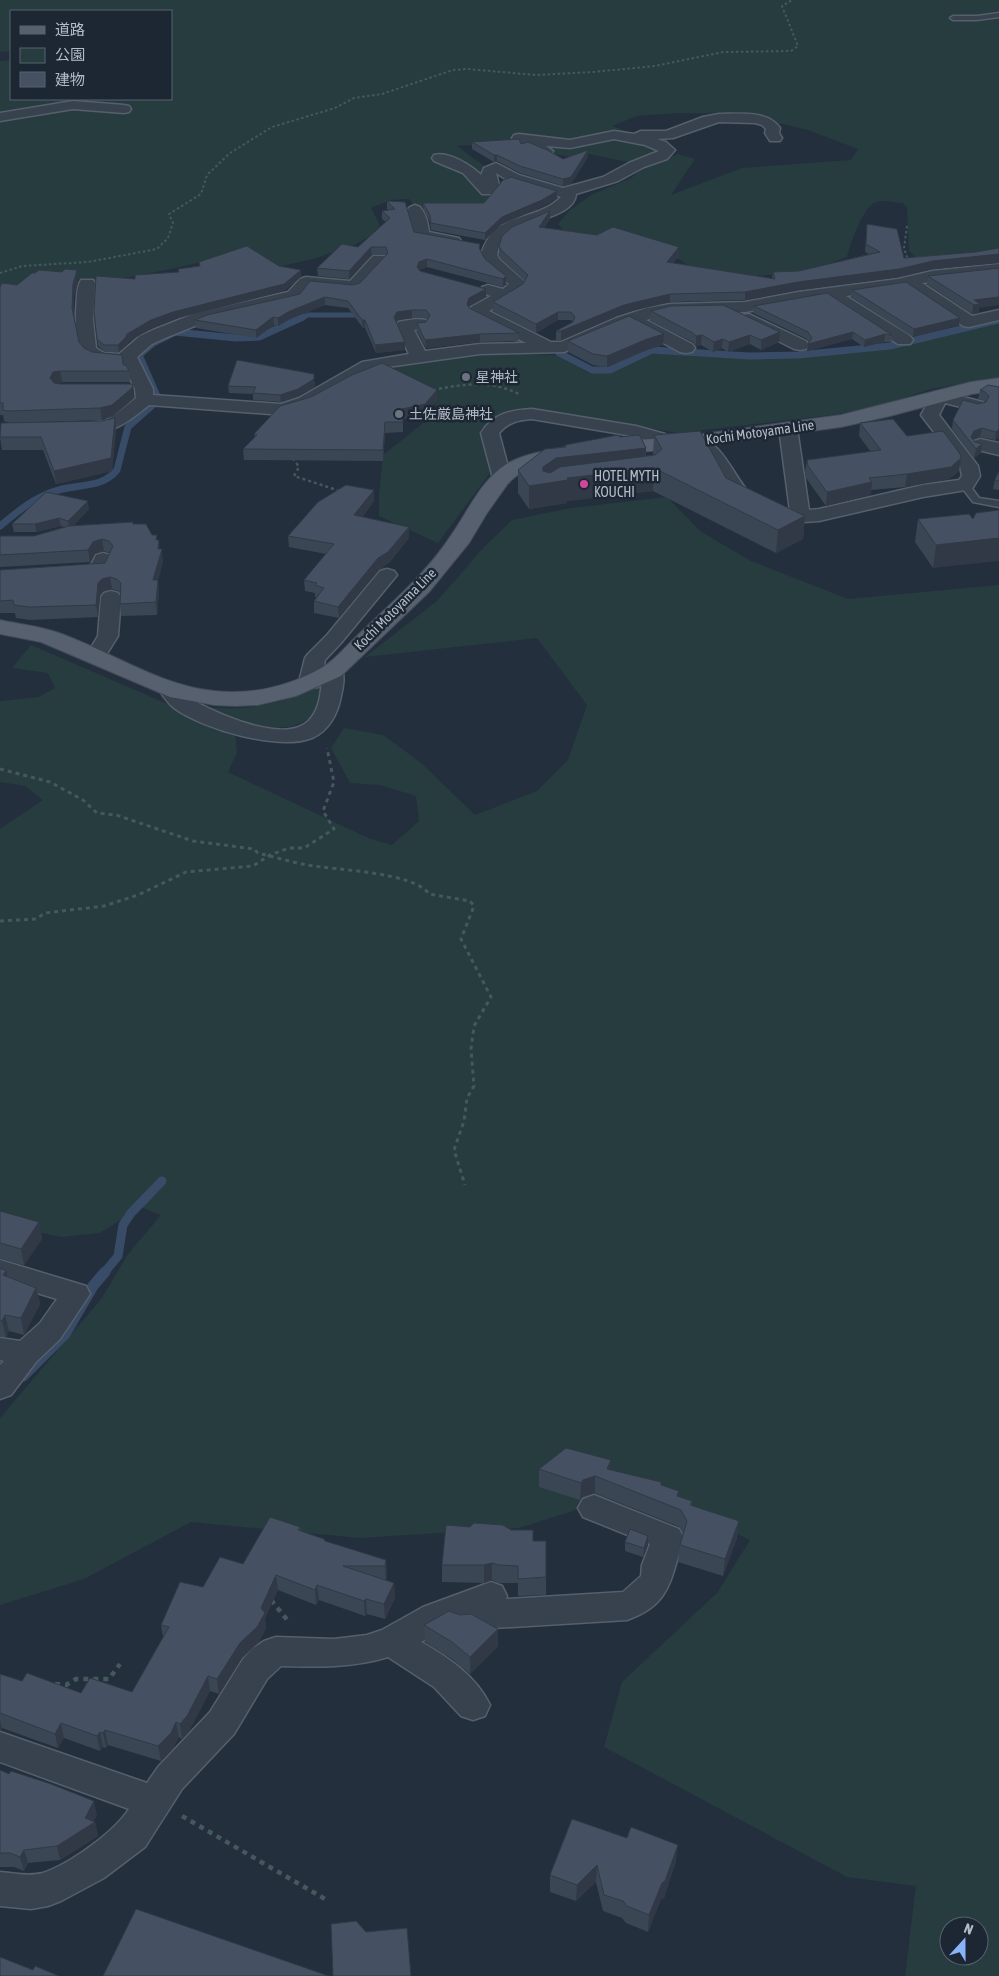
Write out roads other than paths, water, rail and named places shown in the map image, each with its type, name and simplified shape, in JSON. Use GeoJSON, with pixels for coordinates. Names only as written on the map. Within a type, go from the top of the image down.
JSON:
{"type":"FeatureCollection","features":[{"type":"Feature","properties":{"kind":"main road","name":"Kochi Motoyama Line"},"geometry":{"type":"LineString","coordinates":[[0,627],[48,637],[96,656],[170,690],[214,698],[258,698],[288,691],[333,671],[370,633],[421,587],[461,538],[477,511],[502,478],[530,461],[590,449],[649,448],[864,417],[971,388],[999,384]]}},
{"type":"Feature","properties":{"kind":"street"},"geometry":{"type":"LineString","coordinates":[[0,117],[73,105],[124,109]]}},
{"type":"Feature","properties":{"kind":"street"},"geometry":{"type":"LineString","coordinates":[[546,151],[519,138],[566,144],[614,135],[663,136],[713,118],[751,118],[770,123],[775,138]]}},
{"type":"Feature","properties":{"kind":"street"},"geometry":{"type":"LineString","coordinates":[[439,158],[468,170],[487,191],[492,188],[488,175],[491,163],[514,178],[566,193],[579,186],[598,184],[629,171],[634,166],[660,157],[668,150],[661,145],[647,141],[614,135]]}},
{"type":"Feature","properties":{"kind":"street"},"geometry":{"type":"LineString","coordinates":[[542,344],[477,311],[516,288],[518,283],[494,263],[489,255],[490,247],[503,230],[510,225],[554,210],[568,200],[566,193]]}},
{"type":"Feature","properties":{"kind":"street"},"geometry":{"type":"LineString","coordinates":[[415,210],[420,223],[421,236],[490,247]]}},
{"type":"Feature","properties":{"kind":"street"},"geometry":{"type":"LineString","coordinates":[[144,395],[128,356],[146,340],[202,317],[246,305],[294,296],[306,282],[354,286],[379,259]]}},
{"type":"Feature","properties":{"kind":"street"},"geometry":{"type":"LineString","coordinates":[[729,309],[915,280],[999,270]]}},
{"type":"Feature","properties":{"kind":"street"},"geometry":{"type":"LineString","coordinates":[[915,280],[969,322],[998,315]]}},
{"type":"Feature","properties":{"kind":"street"},"geometry":{"type":"LineString","coordinates":[[87,283],[84,302],[87,345],[92,353],[98,356],[129,359]]}},
{"type":"Feature","properties":{"kind":"street"},"geometry":{"type":"LineString","coordinates":[[476,287],[504,295]]}},
{"type":"Feature","properties":{"kind":"street"},"geometry":{"type":"LineString","coordinates":[[830,293],[904,340]]}},
{"type":"Feature","properties":{"kind":"street"},"geometry":{"type":"LineString","coordinates":[[125,389],[166,400],[282,410],[305,402],[368,366],[480,349],[523,349],[542,344],[570,345],[630,319],[703,302],[729,309],[800,345]]}},
{"type":"Feature","properties":{"kind":"street"},"geometry":{"type":"LineString","coordinates":[[246,305],[280,317]]}},
{"type":"Feature","properties":{"kind":"street"},"geometry":{"type":"LineString","coordinates":[[630,319],[686,348]]}},
{"type":"Feature","properties":{"kind":"street"},"geometry":{"type":"LineString","coordinates":[[419,357],[404,326],[420,324]]}},
{"type":"Feature","properties":{"kind":"street"},"geometry":{"type":"LineString","coordinates":[[542,344],[558,330]]}},
{"type":"Feature","properties":{"kind":"street"},"geometry":{"type":"LineString","coordinates":[[65,428],[103,427],[120,422],[144,395]]}},
{"type":"Feature","properties":{"kind":"street"},"geometry":{"type":"LineString","coordinates":[[694,440],[709,449],[745,500],[764,510],[788,516],[819,515],[923,491],[965,485],[971,476],[969,466],[930,415],[940,396],[976,406]]}},
{"type":"Feature","properties":{"kind":"street"},"geometry":{"type":"LineString","coordinates":[[502,478],[490,433],[493,427],[502,420],[521,414],[532,414],[636,431],[659,438],[649,448]]}},
{"type":"Feature","properties":{"kind":"street"},"geometry":{"type":"LineString","coordinates":[[788,428],[800,517]]}},
{"type":"Feature","properties":{"kind":"street"},"geometry":{"type":"LineString","coordinates":[[980,445],[999,448]]}},
{"type":"Feature","properties":{"kind":"street"},"geometry":{"type":"LineString","coordinates":[[50,573],[99,570],[103,559]]}},
{"type":"Feature","properties":{"kind":"street"},"geometry":{"type":"LineString","coordinates":[[310,682],[315,658],[334,639],[387,575]]}},
{"type":"Feature","properties":{"kind":"street"},"geometry":{"type":"LineString","coordinates":[[96,656],[108,636],[111,597]]}},
{"type":"Feature","properties":{"kind":"street"},"geometry":{"type":"LineString","coordinates":[[170,690],[182,703],[251,732],[286,736],[308,732],[322,719],[327,707],[333,671]]}},
{"type":"Feature","properties":{"kind":"street"},"geometry":{"type":"LineString","coordinates":[[0,1271],[76,1294],[50,1331],[13,1352],[0,1387]]}},
{"type":"Feature","properties":{"kind":"street"},"geometry":{"type":"LineString","coordinates":[[435,1617],[627,1606],[635,1602],[654,1584],[658,1573],[658,1564],[668,1538],[594,1508]]}},
{"type":"Feature","properties":{"kind":"street"},"geometry":{"type":"LineString","coordinates":[[0,1889],[31,1892],[48,1889],[91,1866],[132,1835],[170,1778],[222,1723],[255,1669],[264,1659],[276,1651],[352,1652],[391,1642],[435,1617],[491,1596]]}},
{"type":"Feature","properties":{"kind":"street"},"geometry":{"type":"LineString","coordinates":[[391,1642],[432,1667],[466,1696],[473,1705]]}},
{"type":"Feature","properties":{"kind":"street"},"geometry":{"type":"LineString","coordinates":[[0,1747],[155,1802]]}},
{"type":"Feature","properties":{"kind":"lane"},"geometry":{"type":"LineString","coordinates":[[953,18],[977,18],[999,14]]}},
{"type":"Feature","properties":{"kind":"lane"},"geometry":{"type":"LineString","coordinates":[[965,485],[976,500],[999,504]]}},
{"type":"Feature","properties":{"kind":"waterway"},"geometry":{"type":"LineString","coordinates":[[300,319],[308,315],[364,315]]}},
{"type":"Feature","properties":{"kind":"waterway"},"geometry":{"type":"LineString","coordinates":[[0,526],[38,498],[60,489],[103,481],[117,470],[128,427],[154,404],[157,396],[139,355],[153,343],[175,332],[236,338],[259,337],[303,317]]}},
{"type":"Feature","properties":{"kind":"waterway"},"geometry":{"type":"LineString","coordinates":[[559,353],[592,370],[610,370],[652,350],[749,356],[798,355],[890,346],[999,320]]}},
{"type":"Feature","properties":{"kind":"waterway"},"geometry":{"type":"LineString","coordinates":[[508,334],[526,343]]}},
{"type":"Feature","properties":{"kind":"waterway"},"geometry":{"type":"LineString","coordinates":[[104,1273],[118,1256],[123,1225],[131,1213],[162,1181]]}},
{"type":"Feature","properties":{"kind":"waterway"},"geometry":{"type":"LineString","coordinates":[[23,1376],[65,1334],[93,1286],[105,1272]]}},
{"type":"Feature","properties":{"kind":"place","name":"星神社"},"geometry":{"type":"Point","coordinates":[466,377]}},
{"type":"Feature","properties":{"kind":"place","name":"土佐厳島神社"},"geometry":{"type":"Point","coordinates":[399,414]}},
{"type":"Feature","properties":{"kind":"place","name":"HOTEL MYTH KOUCHI"},"geometry":{"type":"Point","coordinates":[584,484]}}]}
